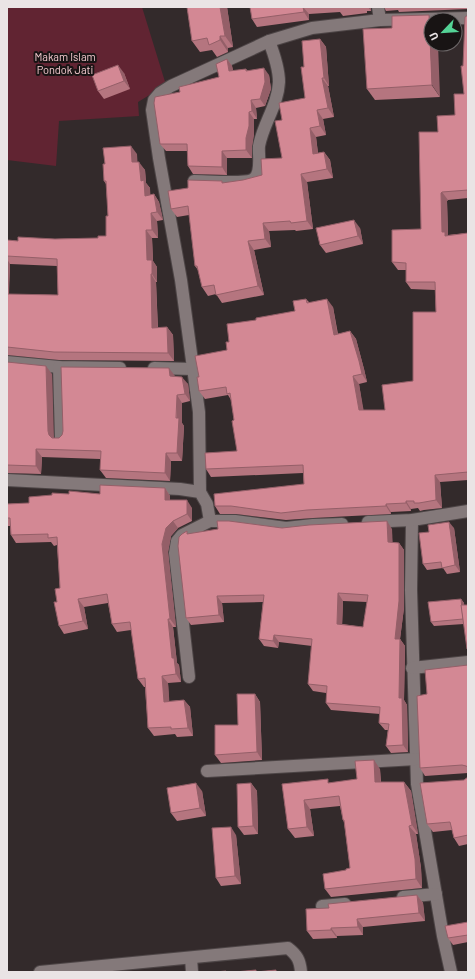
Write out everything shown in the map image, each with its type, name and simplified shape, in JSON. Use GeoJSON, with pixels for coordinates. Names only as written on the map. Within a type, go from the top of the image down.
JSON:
{"type":"FeatureCollection","features":[{"type":"Feature","properties":{"kind":"street"},"geometry":{"type":"LineString","coordinates":[[378,7],[380,20]]}},
{"type":"Feature","properties":{"kind":"street"},"geometry":{"type":"LineString","coordinates":[[210,521],[206,504],[200,492],[199,412],[181,280],[154,124],[152,110],[154,100],[160,93],[171,86],[269,41],[312,28],[380,20],[468,18]]}},
{"type":"Feature","properties":{"kind":"street"},"geometry":{"type":"LineString","coordinates":[[194,181],[241,182],[255,178],[258,172],[259,146],[264,128],[278,95],[279,84],[275,56],[269,41]]}},
{"type":"Feature","properties":{"kind":"street"},"geometry":{"type":"LineString","coordinates":[[7,362],[59,367],[130,368]]}},
{"type":"Feature","properties":{"kind":"street"},"geometry":{"type":"LineString","coordinates":[[59,367],[60,439]]}},
{"type":"Feature","properties":{"kind":"street"},"geometry":{"type":"LineString","coordinates":[[146,368],[193,369]]}},
{"type":"Feature","properties":{"kind":"street"},"geometry":{"type":"LineString","coordinates":[[7,480],[180,489],[200,492]]}},
{"type":"Feature","properties":{"kind":"street"},"geometry":{"type":"LineString","coordinates":[[189,677],[175,553],[177,541],[182,535],[210,521],[235,521],[286,528],[313,525],[412,520],[468,511]]}},
{"type":"Feature","properties":{"kind":"street"},"geometry":{"type":"LineString","coordinates":[[412,520],[412,668],[417,784],[451,972]]}},
{"type":"Feature","properties":{"kind":"street"},"geometry":{"type":"LineString","coordinates":[[412,668],[468,662]]}},
{"type":"Feature","properties":{"kind":"street"},"geometry":{"type":"LineString","coordinates":[[207,771],[416,758]]}},
{"type":"Feature","properties":{"kind":"street"},"geometry":{"type":"LineString","coordinates":[[417,784],[431,783]]}},
{"type":"Feature","properties":{"kind":"street"},"geometry":{"type":"LineString","coordinates":[[390,899],[436,894]]}},
{"type":"Feature","properties":{"kind":"street"},"geometry":{"type":"LineString","coordinates":[[322,906],[360,902]]}},
{"type":"Feature","properties":{"kind":"street"},"geometry":{"type":"LineString","coordinates":[[40,972],[84,969],[288,948],[295,953],[298,958],[301,972]]}},
{"type":"Feature","properties":{"kind":"street"},"geometry":{"type":"LineString","coordinates":[[191,958],[192,972]]}},
{"type":"Feature","properties":{"kind":"green space","name":"Makam Islam Pondok Jati"},"geometry":{"type":"Polygon","coordinates":[[[7,7],[142,7],[166,85],[138,102],[139,116],[59,121],[56,166],[7,160],[7,7]]]}},
{"type":"Feature","properties":{"kind":"building"},"geometry":{"type":"Polygon","coordinates":[[[187,7],[220,7],[225,36],[220,36],[220,40],[209,45],[207,38],[192,41],[187,7]]]}},
{"type":"Feature","properties":{"kind":"building"},"geometry":{"type":"Polygon","coordinates":[[[250,7],[303,7],[304,12],[252,19],[250,7]]]}},
{"type":"Feature","properties":{"kind":"building"},"geometry":{"type":"Polygon","coordinates":[[[423,15],[423,52],[431,52],[432,85],[367,89],[363,29],[392,28],[392,16],[423,15]]]}},
{"type":"Feature","properties":{"kind":"building"},"geometry":{"type":"Polygon","coordinates":[[[468,15],[468,190],[441,193],[442,232],[445,232],[445,236],[468,233],[468,472],[435,475],[436,500],[419,503],[414,503],[414,501],[406,501],[406,503],[386,504],[386,506],[307,510],[281,513],[231,506],[215,506],[214,494],[304,484],[303,465],[206,469],[205,453],[237,451],[232,421],[234,420],[230,393],[227,394],[226,387],[199,391],[197,377],[199,377],[195,356],[227,350],[226,342],[229,342],[227,324],[256,320],[256,318],[295,311],[293,301],[306,299],[307,303],[327,299],[334,335],[350,331],[359,361],[362,374],[353,376],[359,410],[385,410],[382,385],[413,381],[413,312],[436,312],[435,282],[406,282],[406,263],[392,262],[392,230],[421,229],[419,132],[438,132],[437,116],[455,115],[454,94],[464,94],[461,66],[463,66],[465,17],[468,15]]]}},
{"type":"Feature","properties":{"kind":"building"},"geometry":{"type":"Polygon","coordinates":[[[320,39],[324,78],[322,78],[328,108],[317,110],[320,126],[310,128],[313,154],[324,152],[327,169],[301,174],[307,221],[291,223],[290,221],[263,223],[265,239],[248,241],[258,286],[216,295],[214,285],[202,287],[197,266],[195,266],[188,206],[171,209],[168,191],[188,188],[188,180],[222,181],[222,183],[262,175],[261,159],[282,158],[275,121],[282,120],[279,103],[305,98],[301,67],[304,67],[302,41],[320,39]]]}},
{"type":"Feature","properties":{"kind":"building"},"geometry":{"type":"Polygon","coordinates":[[[227,59],[229,71],[246,69],[246,71],[264,68],[265,82],[260,99],[251,100],[252,111],[249,112],[246,150],[222,151],[222,167],[188,166],[187,144],[160,144],[154,103],[155,97],[180,92],[179,87],[219,77],[216,64],[227,59]]]}},
{"type":"Feature","properties":{"kind":"building"},"geometry":{"type":"Polygon","coordinates":[[[118,65],[124,81],[98,91],[92,75],[118,65]]]}},
{"type":"Feature","properties":{"kind":"building"},"geometry":{"type":"Polygon","coordinates":[[[131,146],[132,162],[139,162],[141,181],[144,180],[145,196],[154,194],[157,212],[151,213],[152,230],[146,230],[147,260],[152,260],[152,328],[167,327],[168,353],[54,352],[7,347],[7,294],[58,295],[57,259],[7,256],[7,240],[18,241],[18,237],[55,239],[98,238],[98,236],[106,236],[106,216],[108,216],[106,181],[104,181],[103,164],[105,164],[103,148],[131,146]]]}},
{"type":"Feature","properties":{"kind":"building"},"geometry":{"type":"Polygon","coordinates":[[[354,220],[358,236],[320,245],[316,228],[354,220]]]}},
{"type":"Feature","properties":{"kind":"building"},"geometry":{"type":"Polygon","coordinates":[[[7,362],[46,366],[48,431],[52,438],[59,438],[63,431],[61,367],[169,368],[170,376],[182,377],[185,394],[177,395],[176,418],[179,418],[177,453],[166,453],[165,473],[100,470],[101,451],[36,449],[36,466],[7,465],[7,362]]]}},
{"type":"Feature","properties":{"kind":"building"},"geometry":{"type":"Polygon","coordinates":[[[100,485],[165,488],[165,500],[187,500],[187,514],[173,521],[166,528],[162,544],[170,619],[168,619],[172,658],[174,658],[176,674],[162,676],[164,702],[184,700],[188,728],[148,728],[145,678],[138,679],[130,622],[112,624],[107,594],[78,599],[83,621],[59,626],[54,602],[57,602],[55,589],[60,588],[57,537],[48,538],[48,534],[11,535],[10,518],[7,518],[7,504],[29,503],[29,497],[52,495],[52,493],[69,494],[69,491],[100,494],[100,485]]]}},
{"type":"Feature","properties":{"kind":"building"},"geometry":{"type":"Polygon","coordinates":[[[217,521],[229,521],[282,528],[387,521],[388,542],[399,543],[399,601],[395,639],[400,639],[399,698],[402,698],[403,745],[386,746],[389,724],[379,723],[380,707],[326,703],[327,686],[308,684],[312,639],[274,635],[273,641],[259,639],[264,595],[217,596],[219,615],[186,618],[178,546],[179,537],[187,531],[187,534],[218,529],[217,521]],[[338,593],[337,624],[363,627],[368,595],[338,593]]]}},
{"type":"Feature","properties":{"kind":"building"},"geometry":{"type":"Polygon","coordinates":[[[449,522],[455,565],[442,568],[441,562],[423,564],[419,533],[429,532],[428,525],[449,522]]]}},
{"type":"Feature","properties":{"kind":"building"},"geometry":{"type":"Polygon","coordinates":[[[461,599],[463,619],[431,622],[428,602],[461,599]]]}},
{"type":"Feature","properties":{"kind":"building"},"geometry":{"type":"Polygon","coordinates":[[[461,605],[468,605],[468,650],[467,649],[461,605]]]}},
{"type":"Feature","properties":{"kind":"building"},"geometry":{"type":"Polygon","coordinates":[[[468,665],[468,767],[462,765],[420,768],[417,696],[427,694],[425,670],[468,665]]]}},
{"type":"Feature","properties":{"kind":"building"},"geometry":{"type":"Polygon","coordinates":[[[237,694],[255,694],[257,752],[215,755],[215,725],[238,725],[237,694]]]}},
{"type":"Feature","properties":{"kind":"building"},"geometry":{"type":"Polygon","coordinates":[[[374,760],[375,782],[404,782],[412,825],[409,826],[415,859],[416,879],[325,889],[323,874],[350,868],[344,820],[339,796],[304,800],[307,827],[288,829],[282,784],[328,779],[328,783],[357,779],[355,761],[374,760]]]}},
{"type":"Feature","properties":{"kind":"building"},"geometry":{"type":"Polygon","coordinates":[[[468,777],[468,835],[454,838],[450,822],[427,824],[420,783],[464,780],[468,777]]]}},
{"type":"Feature","properties":{"kind":"building"},"geometry":{"type":"Polygon","coordinates":[[[196,783],[200,808],[171,813],[167,788],[196,783]]]}},
{"type":"Feature","properties":{"kind":"building"},"geometry":{"type":"Polygon","coordinates":[[[251,783],[253,826],[238,827],[237,784],[251,783]]]}},
{"type":"Feature","properties":{"kind":"building"},"geometry":{"type":"Polygon","coordinates":[[[231,827],[235,876],[216,878],[212,828],[231,827]]]}},
{"type":"Feature","properties":{"kind":"building"},"geometry":{"type":"Polygon","coordinates":[[[417,895],[419,913],[357,919],[358,927],[307,931],[306,909],[329,908],[328,904],[417,895]]]}},
{"type":"Feature","properties":{"kind":"building"},"geometry":{"type":"Polygon","coordinates":[[[468,922],[468,935],[448,938],[445,926],[468,922]]]}},
{"type":"Feature","properties":{"kind":"building"},"geometry":{"type":"Polygon","coordinates":[[[256,970],[256,972],[235,972],[256,970]]]}},
{"type":"Feature","properties":{"kind":"building"},"geometry":{"type":"Polygon","coordinates":[[[276,970],[276,972],[256,972],[276,970]]]}}]}
